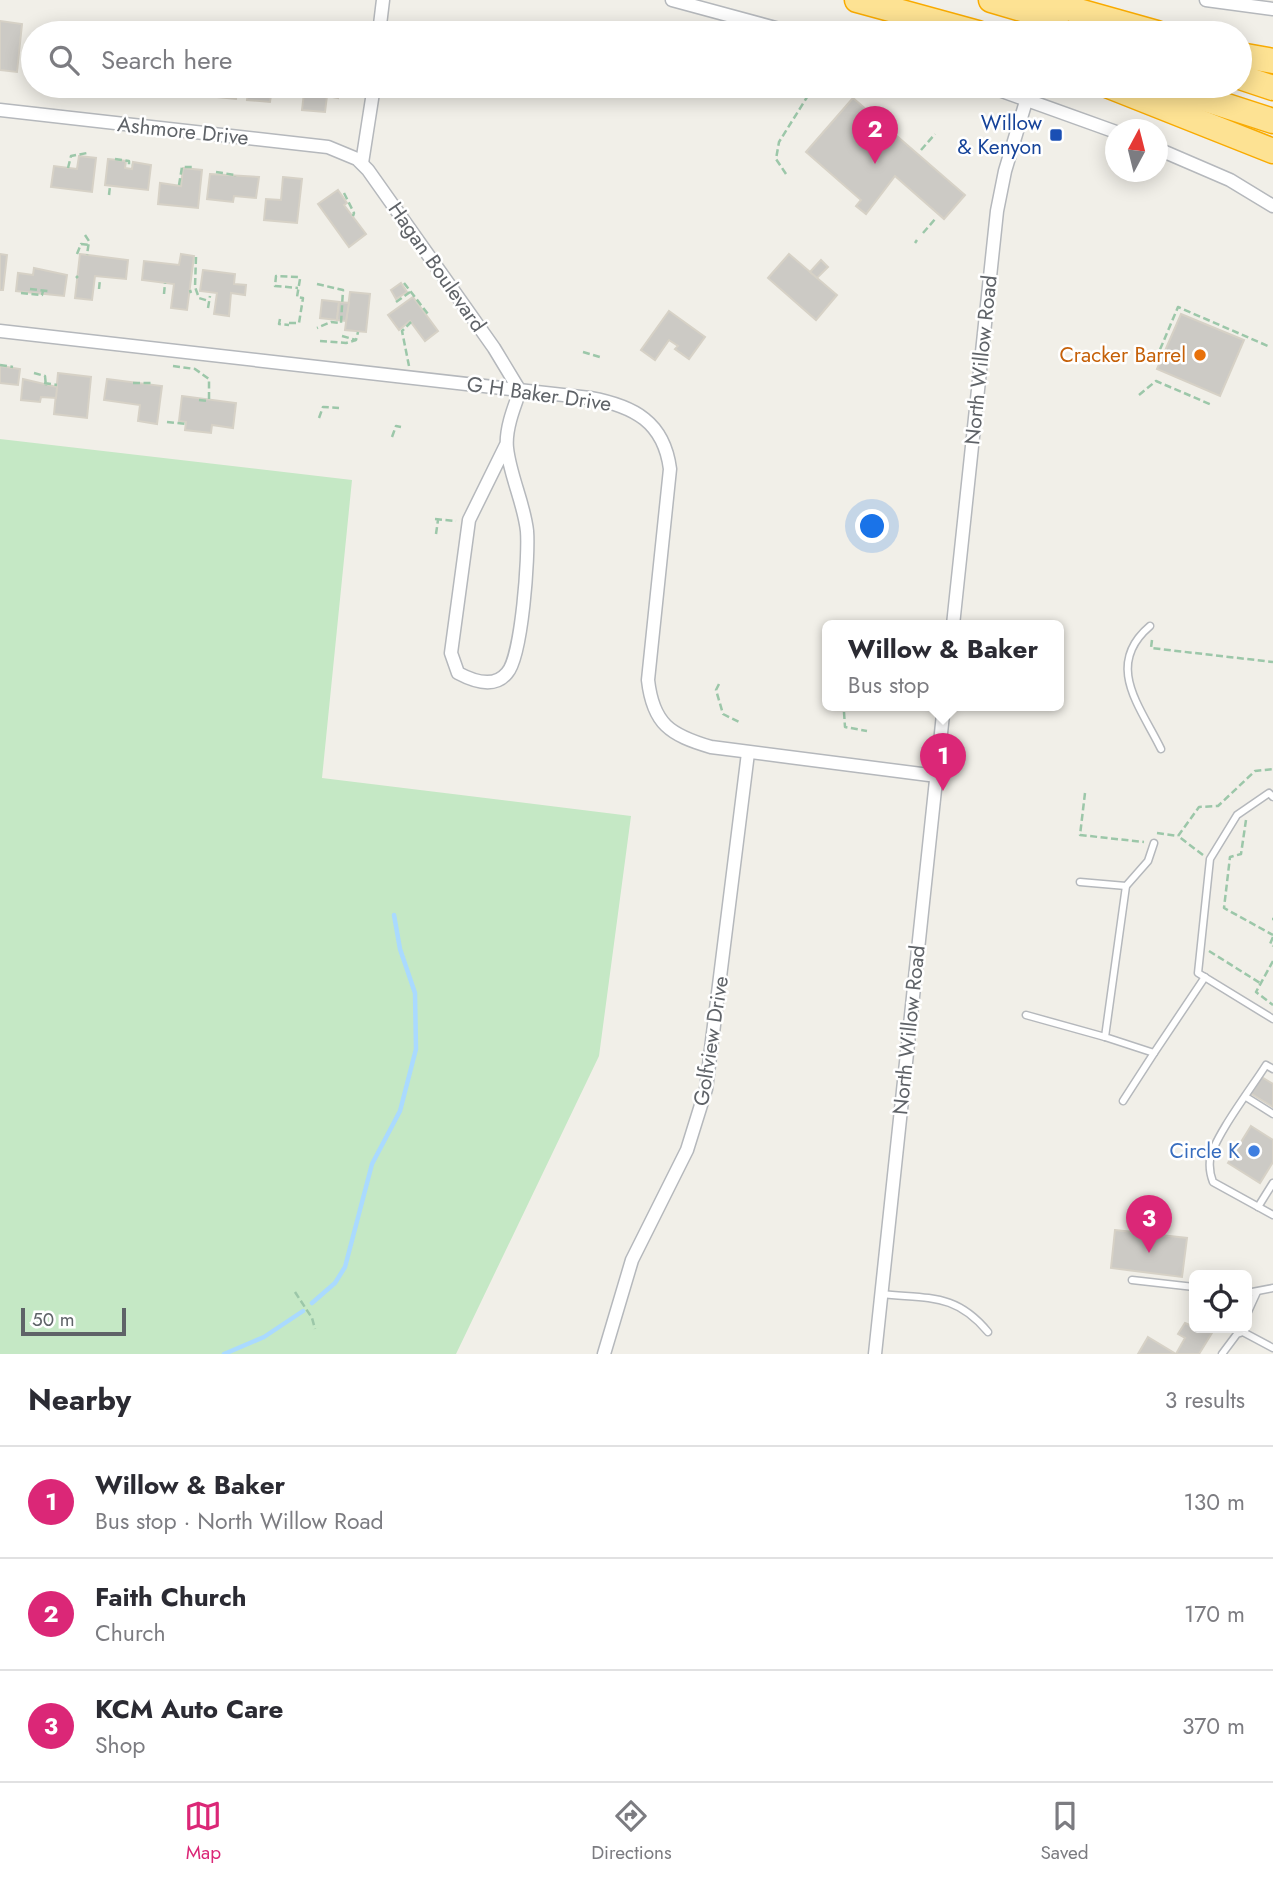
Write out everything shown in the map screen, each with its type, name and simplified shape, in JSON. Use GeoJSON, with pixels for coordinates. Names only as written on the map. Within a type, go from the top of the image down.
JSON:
{"type":"FeatureCollection","features":[{"type":"Feature","properties":{"kind":"highway"},"geometry":{"type":"LineString","coordinates":[[857,0],[934,21]]}},
{"type":"Feature","properties":{"kind":"highway"},"geometry":{"type":"LineString","coordinates":[[991,0],[1062,21]]}},
{"type":"Feature","properties":{"kind":"highway"},"geometry":{"type":"LineString","coordinates":[[1039,0],[1114,21]]}},
{"type":"Feature","properties":{"kind":"highway"},"geometry":{"type":"LineString","coordinates":[[1252,57],[1273,61]]}},
{"type":"Feature","properties":{"kind":"highway"},"geometry":{"type":"LineString","coordinates":[[1252,81],[1273,88]]}},
{"type":"Feature","properties":{"kind":"highway"},"geometry":{"type":"LineString","coordinates":[[1139,98],[1273,151]]}},
{"type":"Feature","properties":{"kind":"highway"},"geometry":{"type":"LineString","coordinates":[[1202,98],[1273,121]]}},
{"type":"Feature","properties":{"kind":"street"},"geometry":{"type":"LineString","coordinates":[[380,21],[383,0]]}},
{"type":"Feature","properties":{"kind":"street"},"geometry":{"type":"LineString","coordinates":[[672,0],[750,21]]}},
{"type":"Feature","properties":{"kind":"street"},"geometry":{"type":"LineString","coordinates":[[1206,0],[1255,4],[1273,9]]}},
{"type":"Feature","properties":{"kind":"street"},"geometry":{"type":"LineString","coordinates":[[362,163],[372,98]]}},
{"type":"Feature","properties":{"kind":"street"},"geometry":{"type":"LineString","coordinates":[[1027,98],[1105,128]]}},
{"type":"Feature","properties":{"kind":"street","name":"North Willow Road"},"geometry":{"type":"LineString","coordinates":[[954,620],[997,211],[1008,160],[1027,98]]}},
{"type":"Feature","properties":{"kind":"street","name":"Ashmore Drive"},"geometry":{"type":"LineString","coordinates":[[0,110],[328,148],[362,163]]}},
{"type":"Feature","properties":{"kind":"street"},"geometry":{"type":"LineString","coordinates":[[1168,154],[1230,180],[1273,206]]}},
{"type":"Feature","properties":{"kind":"street","name":"Hagan Boulevard"},"geometry":{"type":"LineString","coordinates":[[362,163],[494,348],[520,391]]}},
{"type":"Feature","properties":{"kind":"street","name":"G H Baker Drive"},"geometry":{"type":"LineString","coordinates":[[0,331],[412,377],[615,403],[646,418],[663,439],[670,469],[649,665],[653,707],[665,725],[684,739],[748,753],[937,776]]}},
{"type":"Feature","properties":{"kind":"street"},"geometry":{"type":"LineString","coordinates":[[506,445],[527,530],[527,555],[514,661],[509,672],[493,682],[470,679],[458,673],[451,653],[469,524],[479,497],[506,445],[510,420],[520,391]]}},
{"type":"Feature","properties":{"kind":"street","name":"North Willow Road"},"geometry":{"type":"LineString","coordinates":[[875,1354],[943,711]]}},
{"type":"Feature","properties":{"kind":"street","name":"Golfview Drive"},"geometry":{"type":"LineString","coordinates":[[604,1354],[632,1260],[687,1150],[706,1089],[748,753]]}},
{"type":"Feature","properties":{"kind":"lane"},"geometry":{"type":"LineString","coordinates":[[1150,626],[1135,639],[1126,659],[1127,679],[1161,749]]}},
{"type":"Feature","properties":{"kind":"lane"},"geometry":{"type":"LineString","coordinates":[[1273,797],[1269,793],[1237,815],[1210,859],[1198,973],[1273,1019]]}},
{"type":"Feature","properties":{"kind":"lane"},"geometry":{"type":"LineString","coordinates":[[1105,1037],[1126,887],[1148,861],[1154,843]]}},
{"type":"Feature","properties":{"kind":"lane"},"geometry":{"type":"LineString","coordinates":[[1080,882],[1126,887]]}},
{"type":"Feature","properties":{"kind":"lane"},"geometry":{"type":"LineString","coordinates":[[1123,1101],[1205,977]]}},
{"type":"Feature","properties":{"kind":"lane"},"geometry":{"type":"LineString","coordinates":[[1026,1015],[1154,1053]]}},
{"type":"Feature","properties":{"kind":"lane"},"geometry":{"type":"LineString","coordinates":[[1273,1069],[1266,1065],[1212,1153],[1209,1170],[1213,1182],[1273,1215]]}},
{"type":"Feature","properties":{"kind":"lane"},"geometry":{"type":"LineString","coordinates":[[1246,1097],[1263,1105],[1273,1114]]}},
{"type":"Feature","properties":{"kind":"lane"},"geometry":{"type":"LineString","coordinates":[[1258,1207],[1272,1185]]}},
{"type":"Feature","properties":{"kind":"lane"},"geometry":{"type":"LineString","coordinates":[[1132,1280],[1189,1286]]}},
{"type":"Feature","properties":{"kind":"lane"},"geometry":{"type":"LineString","coordinates":[[1252,1292],[1273,1288]]}},
{"type":"Feature","properties":{"kind":"lane"},"geometry":{"type":"LineString","coordinates":[[1252,1303],[1257,1292]]}},
{"type":"Feature","properties":{"kind":"lane"},"geometry":{"type":"LineString","coordinates":[[882,1294],[952,1302],[971,1314],[988,1332]]}},
{"type":"Feature","properties":{"kind":"lane"},"geometry":{"type":"LineString","coordinates":[[1222,1354],[1238,1333]]}},
{"type":"Feature","properties":{"kind":"lane"},"geometry":{"type":"LineString","coordinates":[[1248,1333],[1273,1348]]}},
{"type":"Feature","properties":{"kind":"path"},"geometry":{"type":"LineString","coordinates":[[786,174],[776,159],[779,142],[806,98]]}},
{"type":"Feature","properties":{"kind":"path"},"geometry":{"type":"LineString","coordinates":[[921,150],[935,134]]}},
{"type":"Feature","properties":{"kind":"path"},"geometry":{"type":"LineString","coordinates":[[68,168],[71,156],[87,153]]}},
{"type":"Feature","properties":{"kind":"path"},"geometry":{"type":"LineString","coordinates":[[115,159],[129,161],[129,165],[132,165]]}},
{"type":"Feature","properties":{"kind":"path"},"geometry":{"type":"LineString","coordinates":[[179,185],[181,167],[193,167]]}},
{"type":"Feature","properties":{"kind":"path"},"geometry":{"type":"LineString","coordinates":[[216,172],[235,174],[235,177]]}},
{"type":"Feature","properties":{"kind":"path"},"geometry":{"type":"LineString","coordinates":[[109,191],[116,192]]}},
{"type":"Feature","properties":{"kind":"path"},"geometry":{"type":"LineString","coordinates":[[344,193],[355,214],[353,216]]}},
{"type":"Feature","properties":{"kind":"path"},"geometry":{"type":"LineString","coordinates":[[923,233],[936,218]]}},
{"type":"Feature","properties":{"kind":"path"},"geometry":{"type":"LineString","coordinates":[[85,235],[90,244],[87,255]]}},
{"type":"Feature","properties":{"kind":"path"},"geometry":{"type":"LineString","coordinates":[[77,254],[81,244],[90,244]]}},
{"type":"Feature","properties":{"kind":"path"},"geometry":{"type":"LineString","coordinates":[[195,259],[195,290],[199,298],[209,301]]}},
{"type":"Feature","properties":{"kind":"path"},"geometry":{"type":"LineString","coordinates":[[280,319],[279,324],[299,323],[303,298],[297,296],[298,288],[299,277],[276,276],[275,286],[298,288]]}},
{"type":"Feature","properties":{"kind":"path"},"geometry":{"type":"LineString","coordinates":[[99,289],[100,279]]}},
{"type":"Feature","properties":{"kind":"path"},"geometry":{"type":"LineString","coordinates":[[164,294],[165,283]]}},
{"type":"Feature","properties":{"kind":"path"},"geometry":{"type":"LineString","coordinates":[[404,283],[428,314]]}},
{"type":"Feature","properties":{"kind":"path"},"geometry":{"type":"LineString","coordinates":[[317,284],[339,287],[343,289],[344,296],[341,323],[331,322],[317,328]]}},
{"type":"Feature","properties":{"kind":"path"},"geometry":{"type":"LineString","coordinates":[[21,293],[42,295],[45,291],[30,289]]}},
{"type":"Feature","properties":{"kind":"path"},"geometry":{"type":"LineString","coordinates":[[396,302],[410,292]]}},
{"type":"Feature","properties":{"kind":"path"},"geometry":{"type":"LineString","coordinates":[[208,308],[210,296]]}},
{"type":"Feature","properties":{"kind":"path"},"geometry":{"type":"LineString","coordinates":[[1156,359],[1178,307],[1268,346]]}},
{"type":"Feature","properties":{"kind":"path"},"geometry":{"type":"LineString","coordinates":[[411,322],[402,331],[412,377]]}},
{"type":"Feature","properties":{"kind":"path"},"geometry":{"type":"LineString","coordinates":[[356,340],[358,332]]}},
{"type":"Feature","properties":{"kind":"path"},"geometry":{"type":"LineString","coordinates":[[342,336],[356,340]]}},
{"type":"Feature","properties":{"kind":"path"},"geometry":{"type":"LineString","coordinates":[[320,341],[346,343],[356,340]]}},
{"type":"Feature","properties":{"kind":"path"},"geometry":{"type":"LineString","coordinates":[[583,352],[603,358]]}},
{"type":"Feature","properties":{"kind":"path"},"geometry":{"type":"LineString","coordinates":[[0,365],[13,367]]}},
{"type":"Feature","properties":{"kind":"path"},"geometry":{"type":"LineString","coordinates":[[173,366],[202,372],[209,379],[209,402],[199,400]]}},
{"type":"Feature","properties":{"kind":"path"},"geometry":{"type":"LineString","coordinates":[[34,373],[45,376],[46,384],[57,385]]}},
{"type":"Feature","properties":{"kind":"path"},"geometry":{"type":"LineString","coordinates":[[1139,395],[1156,381],[1212,405]]}},
{"type":"Feature","properties":{"kind":"path"},"geometry":{"type":"LineString","coordinates":[[134,383],[153,383]]}},
{"type":"Feature","properties":{"kind":"path"},"geometry":{"type":"LineString","coordinates":[[319,418],[323,407],[339,408]]}},
{"type":"Feature","properties":{"kind":"path"},"geometry":{"type":"LineString","coordinates":[[167,422],[186,424]]}},
{"type":"Feature","properties":{"kind":"path"},"geometry":{"type":"LineString","coordinates":[[392,437],[396,426],[401,427]]}},
{"type":"Feature","properties":{"kind":"path"},"geometry":{"type":"LineString","coordinates":[[436,534],[436,519],[469,524]]}},
{"type":"Feature","properties":{"kind":"path"},"geometry":{"type":"LineString","coordinates":[[1152,637],[1151,648],[1273,662]]}},
{"type":"Feature","properties":{"kind":"path"},"geometry":{"type":"LineString","coordinates":[[719,684],[716,690],[723,715],[739,722]]}},
{"type":"Feature","properties":{"kind":"path"},"geometry":{"type":"LineString","coordinates":[[845,712],[845,727],[867,731]]}},
{"type":"Feature","properties":{"kind":"path"},"geometry":{"type":"LineString","coordinates":[[1178,836],[1199,807],[1218,806],[1255,771],[1273,769]]}},
{"type":"Feature","properties":{"kind":"path"},"geometry":{"type":"LineString","coordinates":[[1085,793],[1080,835],[1154,843]]}},
{"type":"Feature","properties":{"kind":"path"},"geometry":{"type":"LineString","coordinates":[[1248,807],[1241,854],[1230,857],[1224,908],[1273,936],[1270,944],[1273,946]]}},
{"type":"Feature","properties":{"kind":"path"},"geometry":{"type":"LineString","coordinates":[[1155,833],[1178,836],[1210,859]]}},
{"type":"Feature","properties":{"kind":"path"},"geometry":{"type":"LineString","coordinates":[[1200,946],[1260,983]]}},
{"type":"Feature","properties":{"kind":"path"},"geometry":{"type":"LineString","coordinates":[[1273,961],[1256,992],[1273,1005]]}},
{"type":"Feature","properties":{"kind":"path"},"geometry":{"type":"LineString","coordinates":[[295,1292],[307,1308],[315,1329]]}},
{"type":"Feature","properties":{"kind":"green space"},"geometry":{"type":"Polygon","coordinates":[[[0,439],[352,480],[322,778],[631,816],[599,1056],[456,1354],[0,1354],[0,439]]]}},
{"type":"Feature","properties":{"kind":"building"},"geometry":{"type":"Polygon","coordinates":[[[0,21],[21,24],[17,72],[0,70],[0,21]]]}},
{"type":"Feature","properties":{"kind":"building"},"geometry":{"type":"Polygon","coordinates":[[[247,98],[271,98],[270,102],[247,98]]]}},
{"type":"Feature","properties":{"kind":"building"},"geometry":{"type":"Polygon","coordinates":[[[303,98],[327,98],[325,112],[302,110],[303,98]]]}},
{"type":"Feature","properties":{"kind":"building"},"geometry":{"type":"Polygon","coordinates":[[[853,98],[965,195],[944,219],[895,176],[866,214],[856,206],[861,200],[806,152],[853,98]]]}},
{"type":"Feature","properties":{"kind":"building"},"geometry":{"type":"Polygon","coordinates":[[[79,156],[96,158],[92,192],[51,187],[54,166],[77,169],[79,156]]]}},
{"type":"Feature","properties":{"kind":"building"},"geometry":{"type":"Polygon","coordinates":[[[108,159],[126,161],[125,168],[132,169],[133,162],[151,165],[148,190],[105,185],[108,159]]]}},
{"type":"Feature","properties":{"kind":"building"},"geometry":{"type":"Polygon","coordinates":[[[183,168],[202,170],[198,208],[158,204],[160,183],[181,186],[183,168]]]}},
{"type":"Feature","properties":{"kind":"building"},"geometry":{"type":"Polygon","coordinates":[[[210,174],[259,177],[256,198],[234,196],[233,202],[207,199],[210,174]]]}},
{"type":"Feature","properties":{"kind":"building"},"geometry":{"type":"Polygon","coordinates":[[[283,177],[302,179],[297,223],[264,220],[266,199],[281,200],[283,177]]]}},
{"type":"Feature","properties":{"kind":"building"},"geometry":{"type":"Polygon","coordinates":[[[338,190],[347,203],[344,205],[366,234],[349,247],[318,204],[338,190]]]}},
{"type":"Feature","properties":{"kind":"building"},"geometry":{"type":"Polygon","coordinates":[[[0,254],[7,255],[3,290],[0,290],[0,254]]]}},
{"type":"Feature","properties":{"kind":"building"},"geometry":{"type":"Polygon","coordinates":[[[80,254],[128,260],[126,279],[95,276],[92,300],[75,298],[80,254]]]}},
{"type":"Feature","properties":{"kind":"building"},"geometry":{"type":"Polygon","coordinates":[[[181,254],[194,256],[187,310],[171,308],[174,284],[142,280],[144,261],[179,265],[181,254]]]}},
{"type":"Feature","properties":{"kind":"building"},"geometry":{"type":"Polygon","coordinates":[[[789,254],[837,295],[816,320],[768,278],[789,254]]]}},
{"type":"Feature","properties":{"kind":"building"},"geometry":{"type":"Polygon","coordinates":[[[821,260],[828,267],[817,278],[810,272],[821,260]]]}},
{"type":"Feature","properties":{"kind":"building"},"geometry":{"type":"Polygon","coordinates":[[[34,268],[67,275],[64,296],[16,291],[18,273],[33,275],[34,268]]]}},
{"type":"Feature","properties":{"kind":"building"},"geometry":{"type":"Polygon","coordinates":[[[203,270],[235,274],[234,284],[246,285],[245,295],[231,293],[229,316],[214,314],[217,293],[200,291],[203,270]]]}},
{"type":"Feature","properties":{"kind":"building"},"geometry":{"type":"Polygon","coordinates":[[[401,283],[407,292],[396,299],[391,290],[401,283]]]}},
{"type":"Feature","properties":{"kind":"building"},"geometry":{"type":"Polygon","coordinates":[[[350,292],[370,294],[366,332],[345,330],[350,292]]]}},
{"type":"Feature","properties":{"kind":"building"},"geometry":{"type":"Polygon","coordinates":[[[413,297],[438,331],[425,341],[410,321],[399,330],[388,315],[413,297]]]}},
{"type":"Feature","properties":{"kind":"building"},"geometry":{"type":"Polygon","coordinates":[[[322,300],[339,302],[337,320],[320,318],[322,300]]]}},
{"type":"Feature","properties":{"kind":"building"},"geometry":{"type":"Polygon","coordinates":[[[339,302],[349,303],[346,321],[337,320],[339,302]]]}},
{"type":"Feature","properties":{"kind":"building"},"geometry":{"type":"Polygon","coordinates":[[[669,311],[705,337],[689,359],[675,349],[678,346],[669,340],[655,360],[641,350],[669,311]]]}},
{"type":"Feature","properties":{"kind":"building","name":"Cracker Barrel"},"geometry":{"type":"Polygon","coordinates":[[[1181,314],[1244,340],[1220,396],[1157,369],[1181,314]]]}},
{"type":"Feature","properties":{"kind":"building"},"geometry":{"type":"Polygon","coordinates":[[[0,366],[20,369],[18,385],[0,383],[0,366]]]}},
{"type":"Feature","properties":{"kind":"building"},"geometry":{"type":"Polygon","coordinates":[[[58,373],[91,377],[87,418],[54,414],[58,373]]]}},
{"type":"Feature","properties":{"kind":"building"},"geometry":{"type":"Polygon","coordinates":[[[23,379],[57,387],[56,398],[41,397],[40,402],[21,400],[23,379]]]}},
{"type":"Feature","properties":{"kind":"building"},"geometry":{"type":"Polygon","coordinates":[[[107,379],[162,386],[157,424],[138,421],[140,405],[104,400],[107,379]]]}},
{"type":"Feature","properties":{"kind":"building"},"geometry":{"type":"Polygon","coordinates":[[[182,396],[236,403],[233,428],[212,425],[211,433],[185,430],[186,422],[179,421],[182,396]]]}},
{"type":"Feature","properties":{"kind":"building","name":"Circle K"},"geometry":{"type":"Polygon","coordinates":[[[1260,1076],[1273,1084],[1273,1107],[1250,1093],[1260,1076]]]}},
{"type":"Feature","properties":{"kind":"building","name":"Circle K"},"geometry":{"type":"Polygon","coordinates":[[[1251,1126],[1273,1140],[1273,1162],[1260,1183],[1228,1163],[1251,1126]]]}},
{"type":"Feature","properties":{"kind":"building"},"geometry":{"type":"Polygon","coordinates":[[[1115,1230],[1187,1238],[1182,1277],[1111,1268],[1115,1230]]]}},
{"type":"Feature","properties":{"kind":"building"},"geometry":{"type":"Polygon","coordinates":[[[1185,1323],[1189,1325],[1189,1333],[1212,1333],[1199,1354],[1176,1354],[1185,1338],[1178,1334],[1185,1323]]]}},
{"type":"Feature","properties":{"kind":"building"},"geometry":{"type":"Polygon","coordinates":[[[1148,1337],[1176,1354],[1138,1354],[1148,1337]]]}},
{"type":"Feature","properties":{"kind":"waterway"},"geometry":{"type":"LineString","coordinates":[[312,1303],[335,1283],[345,1267],[372,1164],[400,1111],[416,1049],[415,993],[400,949],[394,915]]}},
{"type":"Feature","properties":{"kind":"waterway"},"geometry":{"type":"LineString","coordinates":[[224,1354],[264,1337],[303,1311]]}},
{"type":"Feature","properties":{"kind":"place","name":"Willow & Kenyon"},"geometry":{"type":"Point","coordinates":[1056,135]}},
{"type":"Feature","properties":{"kind":"place","name":"Faith Church"},"geometry":{"type":"Point","coordinates":[875,164]}},
{"type":"Feature","properties":{"kind":"place","name":"Cracker Barrel"},"geometry":{"type":"Point","coordinates":[1200,355]}},
{"type":"Feature","properties":{"kind":"place","name":"Willow & Baker"},"geometry":{"type":"Point","coordinates":[943,791]}},
{"type":"Feature","properties":{"kind":"place","name":"Circle K"},"geometry":{"type":"Point","coordinates":[1254,1151]}},
{"type":"Feature","properties":{"kind":"place","name":"KCM Auto Care"},"geometry":{"type":"Point","coordinates":[1149,1253]}}]}
